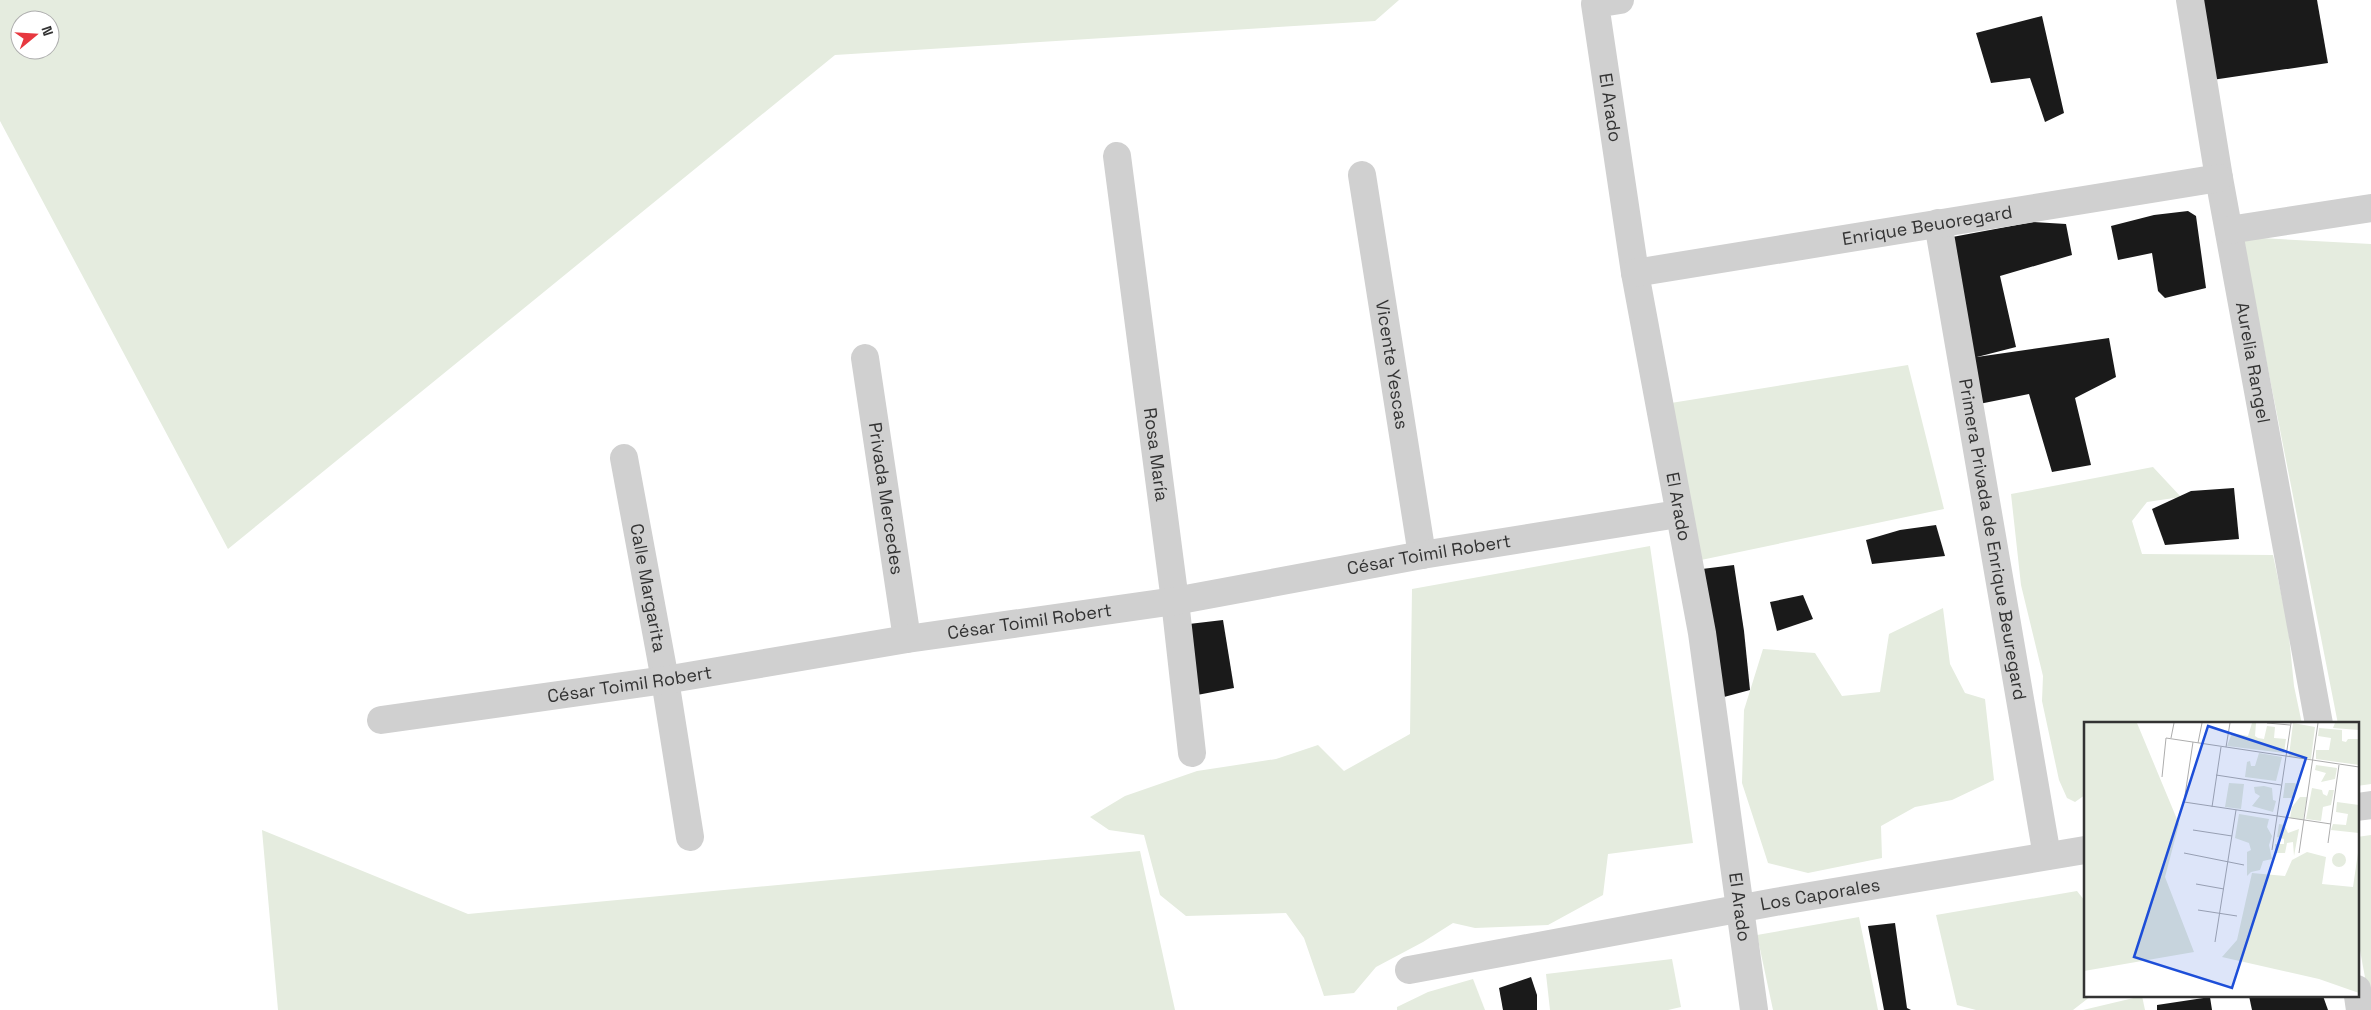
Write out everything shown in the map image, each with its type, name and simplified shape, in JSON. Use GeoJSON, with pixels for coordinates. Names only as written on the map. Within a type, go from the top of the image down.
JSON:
{"type":"FeatureCollection","features":[{"type":"Feature","properties":{"kind":"street","name":"Aurelia Rangel"},"geometry":{"type":"LineString","coordinates":[[2190,0],[2318,722]]}},
{"type":"Feature","properties":{"kind":"street","name":"El Arado"},"geometry":{"type":"LineString","coordinates":[[1607,2],[1635,273],[1678,514],[1702,632],[1754,1010]]}},
{"type":"Feature","properties":{"kind":"street","name":"Rosa María"},"geometry":{"type":"LineString","coordinates":[[1117,156],[1175,601],[1192,753]]}},
{"type":"Feature","properties":{"kind":"street","name":"Vicente Yescas"},"geometry":{"type":"LineString","coordinates":[[1362,175],[1422,555]]}},
{"type":"Feature","properties":{"kind":"street","name":"Enrique Beuoregard"},"geometry":{"type":"LineString","coordinates":[[1635,273],[2220,178]]}},
{"type":"Feature","properties":{"kind":"street"},"geometry":{"type":"LineString","coordinates":[[2230,230],[2371,208]]}},
{"type":"Feature","properties":{"kind":"street","name":"Primera Privada de Enrique Beuregard"},"geometry":{"type":"LineString","coordinates":[[1938,223],[2046,856]]}},
{"type":"Feature","properties":{"kind":"street","name":"Privada Mercedes"},"geometry":{"type":"LineString","coordinates":[[865,358],[906,639]]}},
{"type":"Feature","properties":{"kind":"street","name":"Calle Margarita"},"geometry":{"type":"LineString","coordinates":[[624,458],[665,680],[690,837]]}},
{"type":"Feature","properties":{"kind":"street","name":"César Toimil Robert"},"geometry":{"type":"LineString","coordinates":[[381,720],[665,680],[906,639],[1175,601],[1422,555],[1678,514]]}},
{"type":"Feature","properties":{"kind":"street"},"geometry":{"type":"LineString","coordinates":[[2358,807],[2371,805]]}},
{"type":"Feature","properties":{"kind":"street","name":"Los Caporales"},"geometry":{"type":"LineString","coordinates":[[1409,970],[2084,850]]}},
{"type":"Feature","properties":{"kind":"street"},"geometry":{"type":"LineString","coordinates":[[2358,996],[2360,1010]]}},
{"type":"Feature","properties":{"kind":"shaded area"},"geometry":{"type":"Polygon","coordinates":[[[0,0],[1399,0],[1375,21],[835,55],[228,549],[0,121],[0,0]]]}},
{"type":"Feature","properties":{"kind":"shaded area"},"geometry":{"type":"Polygon","coordinates":[[[2242,237],[2371,244],[2371,784],[2358,786],[2358,722],[2338,722],[2242,237]]]}},
{"type":"Feature","properties":{"kind":"shaded area"},"geometry":{"type":"Polygon","coordinates":[[[1908,365],[1944,509],[1701,560],[1671,403],[1908,365]]]}},
{"type":"Feature","properties":{"kind":"shaded area"},"geometry":{"type":"Polygon","coordinates":[[[2153,467],[2181,497],[2147,502],[2132,521],[2142,554],[2273,555],[2288,626],[2294,686],[2302,722],[2084,722],[2084,796],[2075,802],[2067,798],[2059,780],[2042,701],[2043,676],[2021,585],[2011,494],[2153,467]]]}},
{"type":"Feature","properties":{"kind":"shaded area"},"geometry":{"type":"Polygon","coordinates":[[[1650,546],[1693,843],[1608,854],[1603,895],[1548,925],[1475,928],[1453,923],[1423,942],[1376,967],[1354,993],[1324,996],[1304,938],[1286,913],[1186,916],[1160,895],[1144,835],[1109,830],[1090,817],[1125,796],[1197,771],[1276,759],[1318,745],[1344,771],[1410,734],[1412,589],[1650,546]]]}},
{"type":"Feature","properties":{"kind":"shaded area"},"geometry":{"type":"Polygon","coordinates":[[[1943,608],[1950,664],[1965,693],[1985,699],[1994,780],[1952,800],[1915,807],[1881,826],[1882,858],[1808,873],[1768,863],[1742,783],[1744,710],[1763,649],[1815,653],[1842,696],[1880,692],[1889,634],[1943,608]]]}},
{"type":"Feature","properties":{"kind":"shaded area"},"geometry":{"type":"Polygon","coordinates":[[[262,830],[468,914],[1140,851],[1175,1010],[278,1010],[262,830]]]}},
{"type":"Feature","properties":{"kind":"shaded area"},"geometry":{"type":"Polygon","coordinates":[[[2371,835],[2371,1010],[2358,939],[2358,837],[2371,835]]]}},
{"type":"Feature","properties":{"kind":"shaded area"},"geometry":{"type":"Polygon","coordinates":[[[2077,891],[2084,900],[2084,998],[2088,998],[2073,1010],[1976,1010],[1957,1005],[1936,915],[2077,891]]]}},
{"type":"Feature","properties":{"kind":"shaded area"},"geometry":{"type":"Polygon","coordinates":[[[1859,917],[1878,1010],[1773,1010],[1757,935],[1859,917]]]}},
{"type":"Feature","properties":{"kind":"shaded area"},"geometry":{"type":"Polygon","coordinates":[[[1672,959],[1681,1007],[1668,1010],[1550,1010],[1546,974],[1672,959]]]}},
{"type":"Feature","properties":{"kind":"shaded area"},"geometry":{"type":"Polygon","coordinates":[[[1473,979],[1485,1010],[1397,1010],[1397,1007],[1428,992],[1473,979]]]}},
{"type":"Feature","properties":{"kind":"shaded area"},"geometry":{"type":"Polygon","coordinates":[[[2134,998],[2142,998],[2145,1010],[2083,1010],[2134,998]]]}},
{"type":"Feature","properties":{"kind":"building"},"geometry":{"type":"Polygon","coordinates":[[[2200,0],[2317,0],[2328,63],[2212,80],[2200,0]]]}},
{"type":"Feature","properties":{"kind":"building"},"geometry":{"type":"Polygon","coordinates":[[[2042,16],[2064,113],[2045,122],[2030,78],[1991,83],[1976,33],[2042,16]]]}},
{"type":"Feature","properties":{"kind":"building"},"geometry":{"type":"Polygon","coordinates":[[[2188,211],[2196,216],[2206,288],[2165,298],[2158,291],[2152,253],[2118,260],[2111,226],[2154,215],[2188,211]]]}},
{"type":"Feature","properties":{"kind":"building"},"geometry":{"type":"Polygon","coordinates":[[[2033,222],[2066,224],[2072,255],[2000,276],[2016,347],[1977,357],[2109,338],[2116,377],[2075,398],[2091,465],[2052,472],[2029,394],[1974,405],[1947,238],[2033,222]]]}},
{"type":"Feature","properties":{"kind":"building"},"geometry":{"type":"Polygon","coordinates":[[[2234,488],[2239,539],[2165,545],[2152,509],[2191,491],[2234,488]]]}},
{"type":"Feature","properties":{"kind":"building"},"geometry":{"type":"Polygon","coordinates":[[[1936,525],[1945,556],[1872,564],[1866,540],[1900,530],[1936,525]]]}},
{"type":"Feature","properties":{"kind":"building"},"geometry":{"type":"Polygon","coordinates":[[[1734,565],[1744,631],[1750,690],[1724,697],[1702,569],[1734,565]]]}},
{"type":"Feature","properties":{"kind":"building"},"geometry":{"type":"Polygon","coordinates":[[[1803,595],[1813,619],[1777,631],[1770,602],[1803,595]]]}},
{"type":"Feature","properties":{"kind":"building"},"geometry":{"type":"Polygon","coordinates":[[[1223,620],[1234,688],[1197,695],[1189,624],[1223,620]]]}},
{"type":"Feature","properties":{"kind":"building"},"geometry":{"type":"Polygon","coordinates":[[[1895,923],[1907,1008],[1911,1010],[1884,1010],[1868,926],[1895,923]]]}},
{"type":"Feature","properties":{"kind":"building"},"geometry":{"type":"Polygon","coordinates":[[[1531,977],[1537,995],[1537,1010],[1503,1010],[1499,988],[1531,977]]]}},
{"type":"Feature","properties":{"kind":"building"},"geometry":{"type":"Polygon","coordinates":[[[2210,998],[2212,1010],[2157,1010],[2157,1005],[2210,998]]]}},
{"type":"Feature","properties":{"kind":"building"},"geometry":{"type":"Polygon","coordinates":[[[2249,998],[2324,998],[2328,1010],[2252,1010],[2249,998]]]}}]}
